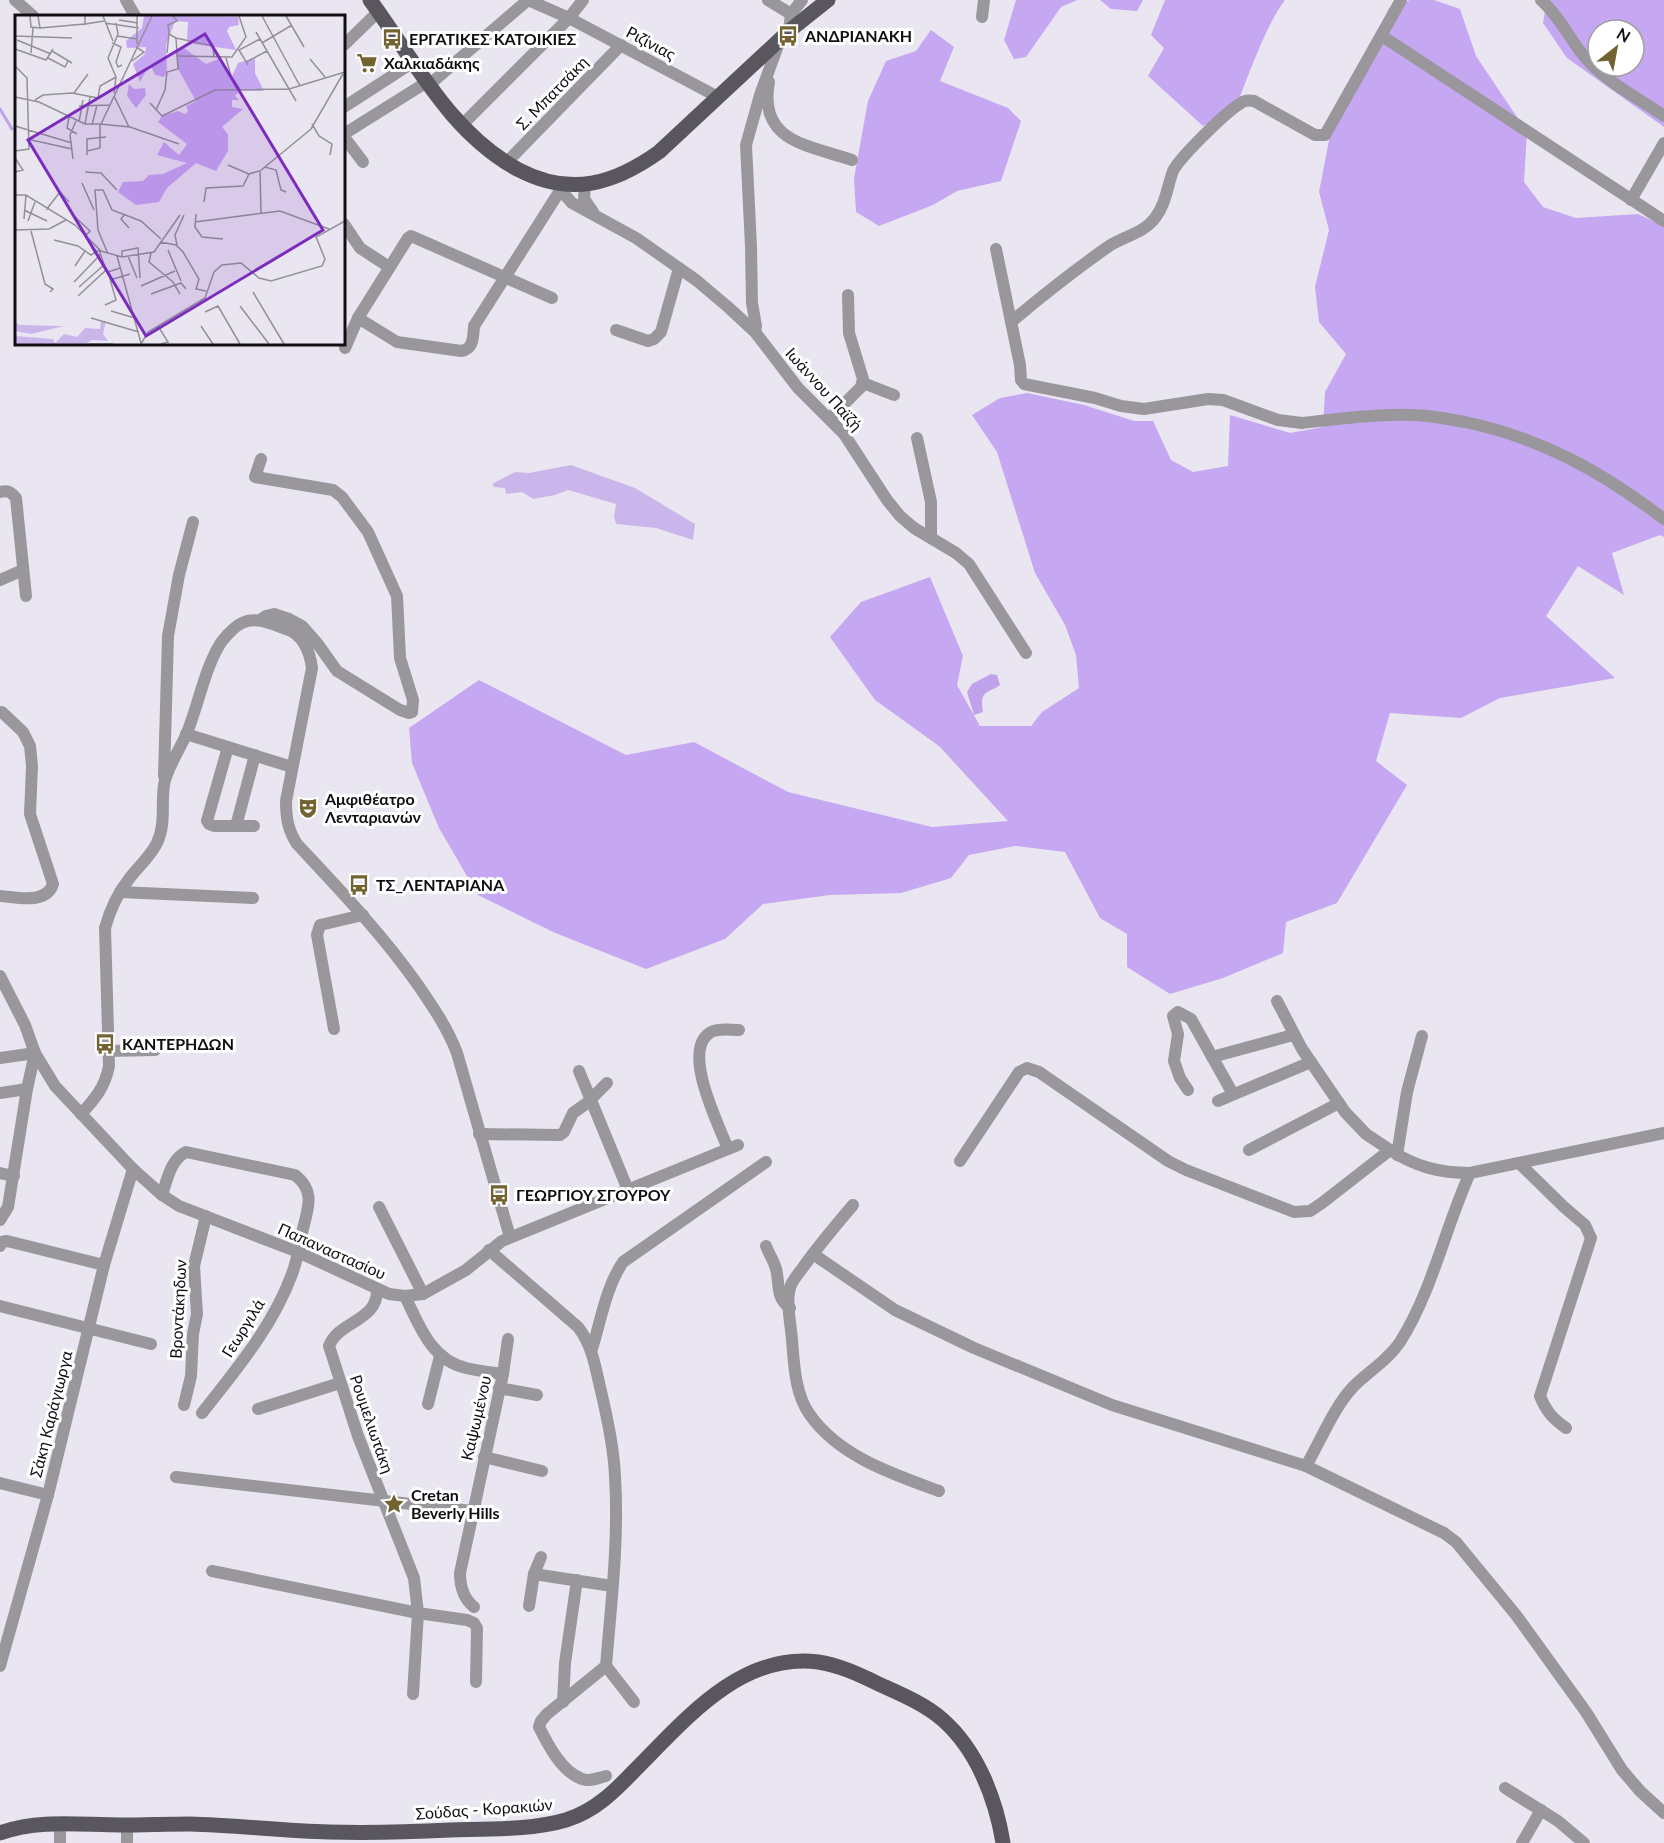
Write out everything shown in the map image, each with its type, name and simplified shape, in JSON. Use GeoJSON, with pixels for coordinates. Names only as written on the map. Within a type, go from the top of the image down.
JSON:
{"type":"FeatureCollection","features":[{"type":"Feature","properties":{"kind":"main road"},"geometry":{"type":"LineString","coordinates":[[374,6],[412,63],[461,126],[486,149],[506,163],[582,196],[611,178],[644,163],[659,152],[785,35],[828,0]]}},
{"type":"Feature","properties":{"kind":"main road","name":"Σούδας - Κορακιών"},"geometry":{"type":"LineString","coordinates":[[0,1833],[30,1825],[60,1824],[190,1824],[329,1832],[408,1832],[508,1827],[565,1821],[591,1810],[610,1795],[677,1728],[724,1687],[753,1671],[801,1661],[819,1662],[865,1677],[915,1702],[942,1720],[966,1746],[982,1775],[993,1804],[1003,1843]]}},
{"type":"Feature","properties":{"kind":"street"},"geometry":{"type":"LineString","coordinates":[[15,0],[32,15]]}},
{"type":"Feature","properties":{"kind":"street"},"geometry":{"type":"LineString","coordinates":[[126,0],[134,15]]}},
{"type":"Feature","properties":{"kind":"street"},"geometry":{"type":"LineString","coordinates":[[345,135],[428,83],[528,0]]}},
{"type":"Feature","properties":{"kind":"street","name":"Ριζίνιας"},"geometry":{"type":"LineString","coordinates":[[528,0],[569,18],[718,97]]}},
{"type":"Feature","properties":{"kind":"street"},"geometry":{"type":"LineString","coordinates":[[461,126],[569,18],[582,0]]}},
{"type":"Feature","properties":{"kind":"street"},"geometry":{"type":"LineString","coordinates":[[768,0],[791,14]]}},
{"type":"Feature","properties":{"kind":"street"},"geometry":{"type":"LineString","coordinates":[[755,332],[746,145],[753,114],[785,35],[791,14],[802,0]]}},
{"type":"Feature","properties":{"kind":"street"},"geometry":{"type":"LineString","coordinates":[[982,17],[984,0]]}},
{"type":"Feature","properties":{"kind":"street"},"geometry":{"type":"LineString","coordinates":[[1011,322],[1112,244],[1144,229],[1154,221],[1163,204],[1174,169],[1241,102],[1254,100],[1315,135],[1325,135],[1401,0]]}},
{"type":"Feature","properties":{"kind":"street"},"geometry":{"type":"LineString","coordinates":[[1541,0],[1556,14],[1583,55],[1599,71],[1664,116]]}},
{"type":"Feature","properties":{"kind":"street"},"geometry":{"type":"LineString","coordinates":[[345,44],[374,6]]}},
{"type":"Feature","properties":{"kind":"street"},"geometry":{"type":"LineString","coordinates":[[1382,36],[1664,221]]}},
{"type":"Feature","properties":{"kind":"street","name":"Σ. Μπατσάκη"},"geometry":{"type":"LineString","coordinates":[[506,163],[621,45]]}},
{"type":"Feature","properties":{"kind":"street"},"geometry":{"type":"LineString","coordinates":[[345,106],[412,63]]}},
{"type":"Feature","properties":{"kind":"street"},"geometry":{"type":"LineString","coordinates":[[771,66],[767,90],[768,111],[771,121],[779,131],[792,140],[852,160]]}},
{"type":"Feature","properties":{"kind":"street"},"geometry":{"type":"LineString","coordinates":[[345,137],[363,162]]}},
{"type":"Feature","properties":{"kind":"street"},"geometry":{"type":"LineString","coordinates":[[1631,200],[1664,143]]}},
{"type":"Feature","properties":{"kind":"street"},"geometry":{"type":"LineString","coordinates":[[358,318],[397,342],[467,350],[472,345],[474,326],[559,186]]}},
{"type":"Feature","properties":{"kind":"street","name":"Ιωάννου Παϊζή"},"geometry":{"type":"LineString","coordinates":[[559,186],[568,200],[582,196],[596,215],[636,238],[679,268],[715,295],[755,332],[798,388],[831,418],[854,447],[894,509],[914,528],[956,553],[974,570],[1026,653]]}},
{"type":"Feature","properties":{"kind":"street"},"geometry":{"type":"LineString","coordinates":[[345,226],[360,248],[389,267]]}},
{"type":"Feature","properties":{"kind":"street"},"geometry":{"type":"LineString","coordinates":[[345,348],[358,318],[411,236],[552,298]]}},
{"type":"Feature","properties":{"kind":"street"},"geometry":{"type":"LineString","coordinates":[[996,249],[1021,380],[1024,384],[1138,408],[1161,407],[1208,399],[1222,400],[1289,423],[1411,415],[1436,417],[1491,428],[1534,441],[1561,453],[1642,502],[1664,519]]}},
{"type":"Feature","properties":{"kind":"street"},"geometry":{"type":"LineString","coordinates":[[616,330],[648,341],[658,337],[679,268]]}},
{"type":"Feature","properties":{"kind":"street"},"geometry":{"type":"LineString","coordinates":[[831,418],[863,383],[863,374],[849,333],[848,296]]}},
{"type":"Feature","properties":{"kind":"street"},"geometry":{"type":"LineString","coordinates":[[863,383],[894,395]]}},
{"type":"Feature","properties":{"kind":"street"},"geometry":{"type":"LineString","coordinates":[[917,438],[929,494],[931,537]]}},
{"type":"Feature","properties":{"kind":"street"},"geometry":{"type":"LineString","coordinates":[[164,783],[186,734],[214,658],[222,642],[240,623],[260,620],[274,614],[289,619],[302,626],[337,671],[400,710],[412,712],[413,700],[400,658],[397,596],[364,526],[342,497],[333,490],[255,477],[261,459]]}},
{"type":"Feature","properties":{"kind":"street"},"geometry":{"type":"LineString","coordinates":[[0,492],[7,490],[16,498],[26,597]]}},
{"type":"Feature","properties":{"kind":"street"},"geometry":{"type":"LineString","coordinates":[[81,1114],[106,1082],[109,1066],[105,928],[110,910],[120,892],[149,857],[163,825],[168,636],[179,575],[193,522]]}},
{"type":"Feature","properties":{"kind":"street"},"geometry":{"type":"LineString","coordinates":[[0,580],[23,570]]}},
{"type":"Feature","properties":{"kind":"street"},"geometry":{"type":"LineString","coordinates":[[260,620],[290,630],[300,638],[310,656],[312,668],[286,801],[286,818],[291,834],[297,844],[320,866],[363,915],[405,967],[444,1023],[456,1053],[510,1237]]}},
{"type":"Feature","properties":{"kind":"street"},"geometry":{"type":"LineString","coordinates":[[0,896],[39,898],[48,892],[53,884],[30,814],[32,766],[30,746],[23,732],[2,712]]}},
{"type":"Feature","properties":{"kind":"street"},"geometry":{"type":"LineString","coordinates":[[186,734],[292,767]]}},
{"type":"Feature","properties":{"kind":"street"},"geometry":{"type":"LineString","coordinates":[[228,747],[207,821],[214,826],[254,826]]}},
{"type":"Feature","properties":{"kind":"street"},"geometry":{"type":"LineString","coordinates":[[236,826],[255,755]]}},
{"type":"Feature","properties":{"kind":"street"},"geometry":{"type":"LineString","coordinates":[[120,892],[253,897]]}},
{"type":"Feature","properties":{"kind":"street"},"geometry":{"type":"LineString","coordinates":[[334,1029],[317,935],[318,929],[320,925],[363,915]]}},
{"type":"Feature","properties":{"kind":"street","name":"Παπαναστασίου"},"geometry":{"type":"LineString","coordinates":[[0,976],[22,1020],[35,1053],[54,1086],[133,1169],[162,1195],[179,1206],[297,1252],[389,1294],[405,1296],[423,1294],[465,1270],[489,1250],[510,1237],[733,1147],[709,1101],[699,1069],[699,1056],[700,1046],[708,1034],[718,1030],[739,1030]]}},
{"type":"Feature","properties":{"kind":"street"},"geometry":{"type":"LineString","coordinates":[[1277,1002],[1293,1035],[1311,1062],[1340,1103],[1366,1134],[1393,1153],[1431,1170],[1470,1173],[1664,1133]]}},
{"type":"Feature","properties":{"kind":"street"},"geometry":{"type":"LineString","coordinates":[[1188,1089],[1180,1078],[1174,1061],[1178,1034],[1173,1020],[1178,1012],[1191,1019],[1233,1094]]}},
{"type":"Feature","properties":{"kind":"street"},"geometry":{"type":"LineString","coordinates":[[1212,1057],[1293,1035]]}},
{"type":"Feature","properties":{"kind":"street"},"geometry":{"type":"LineString","coordinates":[[960,1161],[1019,1072],[1027,1068],[1039,1072],[1168,1161],[1294,1212],[1310,1210],[1393,1153],[1422,1036]]}},
{"type":"Feature","properties":{"kind":"street"},"geometry":{"type":"LineString","coordinates":[[108,1051],[155,1050]]}},
{"type":"Feature","properties":{"kind":"street"},"geometry":{"type":"LineString","coordinates":[[0,1058],[35,1053],[8,1207],[0,1220]]}},
{"type":"Feature","properties":{"kind":"street"},"geometry":{"type":"LineString","coordinates":[[1218,1101],[1311,1062]]}},
{"type":"Feature","properties":{"kind":"street"},"geometry":{"type":"LineString","coordinates":[[579,1071],[628,1190]]}},
{"type":"Feature","properties":{"kind":"street"},"geometry":{"type":"LineString","coordinates":[[479,1134],[560,1135],[564,1132],[573,1113],[608,1083]]}},
{"type":"Feature","properties":{"kind":"street"},"geometry":{"type":"LineString","coordinates":[[0,1093],[27,1089]]}},
{"type":"Feature","properties":{"kind":"street"},"geometry":{"type":"LineString","coordinates":[[1249,1150],[1340,1103]]}},
{"type":"Feature","properties":{"kind":"street","name":"Γεωργιλά"},"geometry":{"type":"LineString","coordinates":[[162,1195],[174,1162],[186,1152],[294,1175],[302,1181],[309,1197],[292,1274],[267,1326],[202,1413]]}},
{"type":"Feature","properties":{"kind":"street"},"geometry":{"type":"LineString","coordinates":[[592,1349],[610,1286],[623,1262],[766,1162]]}},
{"type":"Feature","properties":{"kind":"street"},"geometry":{"type":"LineString","coordinates":[[1519,1163],[1585,1225],[1590,1238],[1540,1396],[1552,1418],[1566,1428]]}},
{"type":"Feature","properties":{"kind":"street","name":"Σάκη Καράγιωργα"},"geometry":{"type":"LineString","coordinates":[[0,1666],[48,1495],[104,1265],[133,1169]]}},
{"type":"Feature","properties":{"kind":"street"},"geometry":{"type":"LineString","coordinates":[[0,1173],[14,1176]]}},
{"type":"Feature","properties":{"kind":"street"},"geometry":{"type":"LineString","coordinates":[[1306,1466],[1352,1388],[1398,1345],[1419,1310],[1470,1173]]}},
{"type":"Feature","properties":{"kind":"street"},"geometry":{"type":"LineString","coordinates":[[853,1205],[792,1283],[789,1296],[795,1370],[799,1389],[810,1414],[823,1429],[865,1462],[939,1491]]}},
{"type":"Feature","properties":{"kind":"street"},"geometry":{"type":"LineString","coordinates":[[379,1207],[423,1294]]}},
{"type":"Feature","properties":{"kind":"street","name":"Βροντάκηδων"},"geometry":{"type":"LineString","coordinates":[[184,1405],[191,1376],[193,1334],[197,1314],[194,1266],[206,1216]]}},
{"type":"Feature","properties":{"kind":"street"},"geometry":{"type":"LineString","coordinates":[[0,1246],[2,1242],[7,1241],[104,1265]]}},
{"type":"Feature","properties":{"kind":"street"},"geometry":{"type":"LineString","coordinates":[[766,1246],[776,1270],[780,1296],[784,1304],[790,1308]]}},
{"type":"Feature","properties":{"kind":"street"},"geometry":{"type":"LineString","coordinates":[[489,1250],[578,1327],[586,1336],[592,1349],[607,1416],[615,1477],[616,1528],[606,1666],[634,1702]]}},
{"type":"Feature","properties":{"kind":"street"},"geometry":{"type":"LineString","coordinates":[[813,1254],[885,1305],[974,1348],[1112,1405],[1306,1466],[1444,1533],[1456,1542],[1516,1614],[1551,1662],[1622,1770],[1664,1813]]}},
{"type":"Feature","properties":{"kind":"street","name":"Ρουμελιωτάκη"},"geometry":{"type":"LineString","coordinates":[[377,1289],[376,1304],[359,1321],[333,1337],[329,1346],[382,1500],[408,1559],[417,1594],[413,1694]]}},
{"type":"Feature","properties":{"kind":"street"},"geometry":{"type":"LineString","coordinates":[[405,1296],[423,1333],[440,1356],[464,1368],[503,1374]]}},
{"type":"Feature","properties":{"kind":"street"},"geometry":{"type":"LineString","coordinates":[[0,1306],[151,1344]]}},
{"type":"Feature","properties":{"kind":"street","name":"Καψωμένου"},"geometry":{"type":"LineString","coordinates":[[474,1607],[460,1584],[460,1573],[503,1374],[508,1338]]}},
{"type":"Feature","properties":{"kind":"street"},"geometry":{"type":"LineString","coordinates":[[428,1404],[440,1356]]}},
{"type":"Feature","properties":{"kind":"street"},"geometry":{"type":"LineString","coordinates":[[258,1409],[340,1383]]}},
{"type":"Feature","properties":{"kind":"street"},"geometry":{"type":"LineString","coordinates":[[500,1388],[537,1395]]}},
{"type":"Feature","properties":{"kind":"street"},"geometry":{"type":"LineString","coordinates":[[484,1457],[542,1471]]}},
{"type":"Feature","properties":{"kind":"street"},"geometry":{"type":"LineString","coordinates":[[176,1477],[472,1511]]}},
{"type":"Feature","properties":{"kind":"street"},"geometry":{"type":"LineString","coordinates":[[0,1483],[48,1495]]}},
{"type":"Feature","properties":{"kind":"street"},"geometry":{"type":"LineString","coordinates":[[528,1606],[534,1574],[541,1557]]}},
{"type":"Feature","properties":{"kind":"street"},"geometry":{"type":"LineString","coordinates":[[212,1572],[474,1623],[478,1634],[476,1682]]}},
{"type":"Feature","properties":{"kind":"street"},"geometry":{"type":"LineString","coordinates":[[534,1574],[612,1586]]}},
{"type":"Feature","properties":{"kind":"street"},"geometry":{"type":"LineString","coordinates":[[563,1702],[565,1663],[577,1580]]}},
{"type":"Feature","properties":{"kind":"street"},"geometry":{"type":"LineString","coordinates":[[606,1666],[541,1721],[539,1727],[570,1772],[582,1779],[590,1780],[606,1776]]}},
{"type":"Feature","properties":{"kind":"street"},"geometry":{"type":"LineString","coordinates":[[1505,1788],[1541,1810],[1584,1843]]}},
{"type":"Feature","properties":{"kind":"street"},"geometry":{"type":"LineString","coordinates":[[1522,1843],[1541,1810]]}},
{"type":"Feature","properties":{"kind":"street"},"geometry":{"type":"LineString","coordinates":[[60,1824],[60,1843]]}},
{"type":"Feature","properties":{"kind":"street"},"geometry":{"type":"LineString","coordinates":[[127,1825],[127,1843]]}},
{"type":"Feature","properties":{"kind":"shaded area"},"geometry":{"type":"Polygon","coordinates":[[[1016,0],[1077,0],[1061,7],[1026,57],[1014,59],[1004,40],[1016,0]]]}},
{"type":"Feature","properties":{"kind":"shaded area"},"geometry":{"type":"Polygon","coordinates":[[[1100,0],[1143,0],[1137,11],[1111,9],[1100,0]]]}},
{"type":"Feature","properties":{"kind":"shaded area"},"geometry":{"type":"Polygon","coordinates":[[[1165,0],[1285,0],[1263,39],[1234,111],[1203,126],[1148,76],[1164,48],[1151,35],[1165,0]]]}},
{"type":"Feature","properties":{"kind":"shaded area"},"geometry":{"type":"Polygon","coordinates":[[[1410,0],[1434,0],[1460,9],[1476,56],[1527,132],[1524,182],[1543,207],[1576,218],[1638,214],[1664,226],[1664,537],[1660,535],[1612,553],[1624,595],[1578,566],[1546,616],[1615,678],[1500,698],[1461,718],[1390,713],[1376,761],[1407,785],[1337,903],[1286,922],[1283,953],[1223,978],[1170,994],[1127,967],[1127,934],[1100,918],[1065,852],[1015,846],[969,855],[951,878],[901,893],[830,895],[763,904],[725,939],[646,969],[553,932],[478,895],[439,828],[412,763],[409,728],[479,680],[626,755],[694,742],[788,792],[932,827],[1008,821],[939,746],[875,700],[830,637],[861,602],[930,577],[963,656],[957,685],[980,726],[1031,726],[1042,712],[1079,688],[1076,655],[1065,625],[1035,573],[997,452],[972,415],[1000,398],[1027,393],[1084,405],[1134,421],[1153,421],[1171,460],[1193,472],[1228,466],[1230,415],[1290,433],[1323,427],[1325,392],[1346,354],[1319,322],[1315,287],[1329,230],[1319,192],[1331,130],[1370,66],[1389,8],[1410,0]]]}},
{"type":"Feature","properties":{"kind":"shaded area"},"geometry":{"type":"Polygon","coordinates":[[[1543,0],[1664,0],[1664,127],[1595,78],[1646,78],[1646,18],[1586,18],[1586,72],[1567,58],[1543,23],[1546,5],[1543,0]]]}},
{"type":"Feature","properties":{"kind":"shaded area"},"geometry":{"type":"Polygon","coordinates":[[[931,30],[954,47],[940,81],[1008,108],[1021,121],[1001,181],[957,191],[933,205],[879,226],[856,212],[854,178],[868,101],[886,61],[916,51],[931,30]]]}},
{"type":"Feature","properties":{"kind":"shaded area"},"geometry":{"type":"Polygon","coordinates":[[[571,465],[635,488],[695,524],[693,540],[656,528],[616,524],[614,517],[616,504],[568,490],[533,499],[522,492],[506,494],[505,488],[494,487],[492,484],[515,472],[529,473],[571,465]]]}},
{"type":"Feature","properties":{"kind":"shaded area"},"geometry":{"type":"Polygon","coordinates":[[[991,674],[997,675],[1000,685],[983,696],[983,712],[974,715],[967,692],[972,684],[991,674]]]}},
{"type":"Feature","properties":{"kind":"waterway"},"geometry":{"type":"LineString","coordinates":[[0,109],[12,129]]}},
{"type":"Feature","properties":{"kind":"place","name":"ΑΝΔΡΙΑΝΑΚΗ"},"geometry":{"type":"Point","coordinates":[788,36]}},
{"type":"Feature","properties":{"kind":"place","name":"ΕΡΓΑΤΙΚΕΣ ΚΑΤΟΙΚΙΕΣ"},"geometry":{"type":"Point","coordinates":[392,39]}},
{"type":"Feature","properties":{"kind":"place","name":"Χαλκιαδάκης"},"geometry":{"type":"Point","coordinates":[367,63]}},
{"type":"Feature","properties":{"kind":"place","name":"Αμφιθέατρο Λενταριανών"},"geometry":{"type":"Point","coordinates":[308,808]}},
{"type":"Feature","properties":{"kind":"place","name":"ΤΣ_ΛΕΝΤΑΡΙΑΝΑ"},"geometry":{"type":"Point","coordinates":[359,885]}},
{"type":"Feature","properties":{"kind":"place","name":"ΚΑΝΤΕΡΗΔΩΝ"},"geometry":{"type":"Point","coordinates":[105,1044]}},
{"type":"Feature","properties":{"kind":"place","name":"ΓΕΩΡΓΙΟΥ ΣΓΟΥΡΟΥ"},"geometry":{"type":"Point","coordinates":[499,1195]}},
{"type":"Feature","properties":{"kind":"place","name":"Cretan Beverly Hills"},"geometry":{"type":"Point","coordinates":[394,1504]}}]}
